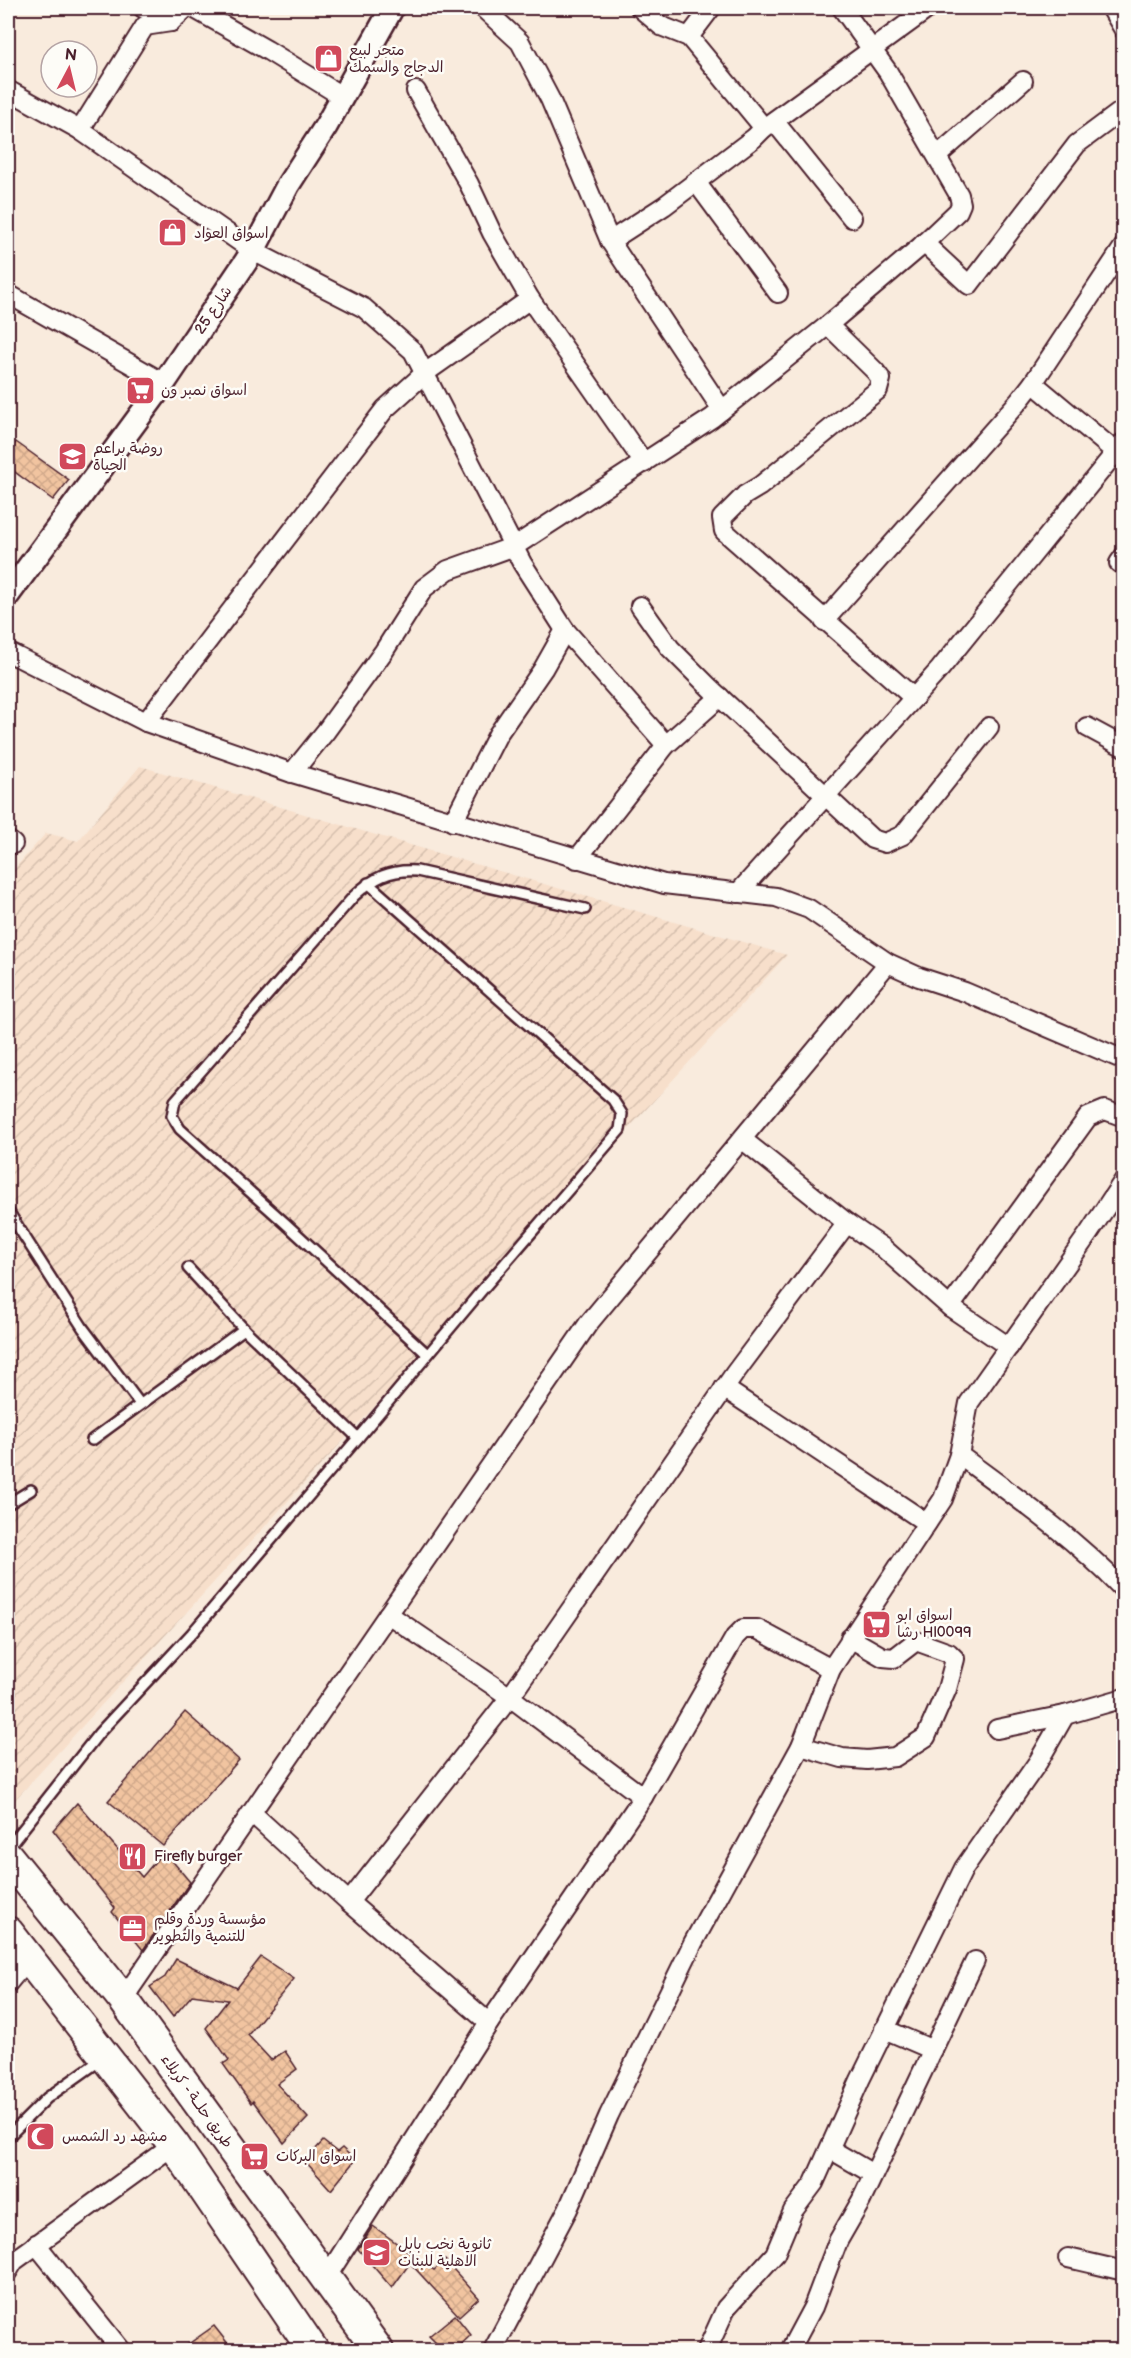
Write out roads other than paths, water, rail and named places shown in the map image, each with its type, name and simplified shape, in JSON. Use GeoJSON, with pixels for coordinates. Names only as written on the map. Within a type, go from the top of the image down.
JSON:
{"type":"FeatureCollection","features":[{"type":"Feature","properties":{"kind":"main road","name":"طريق حلــة - كربلاء"},"geometry":{"type":"LineString","coordinates":[[8,1857],[123,1999],[378,2350]]}},
{"type":"Feature","properties":{"kind":"main road"},"geometry":{"type":"LineString","coordinates":[[8,1932],[174,2145],[313,2350]]}},
{"type":"Feature","properties":{"kind":"street"},"geometry":{"type":"LineString","coordinates":[[142,8],[171,22]]}},
{"type":"Feature","properties":{"kind":"street"},"geometry":{"type":"LineString","coordinates":[[80,130],[145,26],[171,22],[186,8]]}},
{"type":"Feature","properties":{"kind":"street"},"geometry":{"type":"LineString","coordinates":[[193,8],[343,97]]}},
{"type":"Feature","properties":{"kind":"street","name":"شارع 25"},"geometry":{"type":"LineString","coordinates":[[8,595],[164,383],[253,250],[288,185],[343,97],[392,8]]}},
{"type":"Feature","properties":{"kind":"street"},"geometry":{"type":"LineString","coordinates":[[483,8],[520,42],[550,99],[610,241],[722,410]]}},
{"type":"Feature","properties":{"kind":"street"},"geometry":{"type":"LineString","coordinates":[[640,8],[661,26],[689,37],[852,218]]}},
{"type":"Feature","properties":{"kind":"street"},"geometry":{"type":"LineString","coordinates":[[689,37],[711,8]]}},
{"type":"Feature","properties":{"kind":"street"},"geometry":{"type":"LineString","coordinates":[[292,773],[371,670],[424,588],[448,570],[515,546],[644,464],[722,410],[828,325],[958,211],[961,204],[959,195],[937,156],[872,48],[842,8]]}},
{"type":"Feature","properties":{"kind":"street"},"geometry":{"type":"LineString","coordinates":[[610,241],[696,182],[769,124],[929,8]]}},
{"type":"Feature","properties":{"kind":"street"},"geometry":{"type":"LineString","coordinates":[[1111,8],[1124,30]]}},
{"type":"Feature","properties":{"kind":"street"},"geometry":{"type":"LineString","coordinates":[[937,156],[1023,81]]}},
{"type":"Feature","properties":{"kind":"street"},"geometry":{"type":"LineString","coordinates":[[8,90],[80,130],[253,250],[364,308],[413,351],[522,563],[565,630],[666,745]]}},
{"type":"Feature","properties":{"kind":"street"},"geometry":{"type":"LineString","coordinates":[[416,91],[530,299],[644,464]]}},
{"type":"Feature","properties":{"kind":"street"},"geometry":{"type":"LineString","coordinates":[[924,243],[969,285],[1077,144],[1124,109]]}},
{"type":"Feature","properties":{"kind":"street"},"geometry":{"type":"LineString","coordinates":[[696,182],[778,293]]}},
{"type":"Feature","properties":{"kind":"street"},"geometry":{"type":"LineString","coordinates":[[824,621],[1033,383],[1124,246]]}},
{"type":"Feature","properties":{"kind":"street"},"geometry":{"type":"LineString","coordinates":[[8,294],[164,383]]}},
{"type":"Feature","properties":{"kind":"street"},"geometry":{"type":"LineString","coordinates":[[146,722],[385,409],[425,373],[530,299]]}},
{"type":"Feature","properties":{"kind":"street"},"geometry":{"type":"LineString","coordinates":[[828,325],[875,371],[881,379],[878,390],[760,486],[745,495],[722,518],[724,531],[914,698]]}},
{"type":"Feature","properties":{"kind":"street"},"geometry":{"type":"LineString","coordinates":[[738,893],[914,698],[1121,451],[1033,383]]}},
{"type":"Feature","properties":{"kind":"street"},"geometry":{"type":"LineString","coordinates":[[640,606],[670,648],[872,839],[885,843],[903,835],[989,728]]}},
{"type":"Feature","properties":{"kind":"street"},"geometry":{"type":"LineString","coordinates":[[453,822],[498,734],[543,669],[565,630]]}},
{"type":"Feature","properties":{"kind":"street"},"geometry":{"type":"LineString","coordinates":[[8,651],[146,722],[292,773],[664,884],[776,897],[809,909],[888,963],[965,992],[1124,1060]]}},
{"type":"Feature","properties":{"kind":"street"},"geometry":{"type":"LineString","coordinates":[[577,859],[666,745],[720,697]]}},
{"type":"Feature","properties":{"kind":"street"},"geometry":{"type":"LineString","coordinates":[[1087,727],[1124,747]]}},
{"type":"Feature","properties":{"kind":"street"},"geometry":{"type":"LineString","coordinates":[[123,1999],[588,1324],[888,963]]}},
{"type":"Feature","properties":{"kind":"street"},"geometry":{"type":"LineString","coordinates":[[950,1307],[1089,1117],[1105,1110],[1124,1117]]}},
{"type":"Feature","properties":{"kind":"street"},"geometry":{"type":"LineString","coordinates":[[743,1140],[847,1223],[882,1247],[950,1307],[1009,1347]]}},
{"type":"Feature","properties":{"kind":"street"},"geometry":{"type":"LineString","coordinates":[[493,2350],[568,2209],[609,2115],[693,1943],[801,1746],[831,1669],[943,1499],[959,1455],[969,1403],[1124,1180]]}},
{"type":"Feature","properties":{"kind":"street"},"geometry":{"type":"LineString","coordinates":[[349,1902],[510,1697],[724,1388],[847,1223]]}},
{"type":"Feature","properties":{"kind":"street"},"geometry":{"type":"LineString","coordinates":[[724,1388],[927,1523]]}},
{"type":"Feature","properties":{"kind":"street"},"geometry":{"type":"LineString","coordinates":[[959,1455],[1046,1519],[1092,1557],[1122,1588]]}},
{"type":"Feature","properties":{"kind":"street"},"geometry":{"type":"LineString","coordinates":[[388,1614],[510,1697],[643,1797]]}},
{"type":"Feature","properties":{"kind":"street"},"geometry":{"type":"LineString","coordinates":[[326,2278],[489,2023],[643,1797],[735,1636],[743,1629],[757,1629],[831,1669]]}},
{"type":"Feature","properties":{"kind":"street"},"geometry":{"type":"LineString","coordinates":[[801,1746],[842,1758],[867,1760],[895,1757],[926,1737],[948,1689],[955,1659],[949,1653],[916,1641],[894,1658],[883,1657],[850,1638]]}},
{"type":"Feature","properties":{"kind":"street"},"geometry":{"type":"LineString","coordinates":[[997,1729],[1124,1698]]}},
{"type":"Feature","properties":{"kind":"street"},"geometry":{"type":"LineString","coordinates":[[707,2350],[726,2308],[775,2254],[793,2211],[814,2183],[885,2029],[964,1868],[1038,1762],[1065,1714]]}},
{"type":"Feature","properties":{"kind":"street"},"geometry":{"type":"LineString","coordinates":[[252,1813],[349,1902],[489,2023]]}},
{"type":"Feature","properties":{"kind":"street"},"geometry":{"type":"LineString","coordinates":[[8,1983],[29,1958]]}},
{"type":"Feature","properties":{"kind":"street"},"geometry":{"type":"LineString","coordinates":[[790,2350],[813,2307],[838,2241],[873,2174],[975,1961]]}},
{"type":"Feature","properties":{"kind":"street"},"geometry":{"type":"LineString","coordinates":[[885,2029],[933,2049]]}},
{"type":"Feature","properties":{"kind":"street"},"geometry":{"type":"LineString","coordinates":[[8,2271],[14,2261],[36,2244],[174,2145]]}},
{"type":"Feature","properties":{"kind":"street"},"geometry":{"type":"LineString","coordinates":[[830,2149],[873,2174]]}},
{"type":"Feature","properties":{"kind":"street"},"geometry":{"type":"LineString","coordinates":[[36,2244],[121,2350]]}},
{"type":"Feature","properties":{"kind":"street"},"geometry":{"type":"LineString","coordinates":[[1068,2258],[1124,2271]]}},
{"type":"Feature","properties":{"kind":"lane"},"geometry":{"type":"LineString","coordinates":[[427,1354],[180,1129],[172,1116],[175,1101],[337,915],[368,883],[389,873],[403,870],[417,871],[585,909]]}},
{"type":"Feature","properties":{"kind":"lane"},"geometry":{"type":"LineString","coordinates":[[8,1848],[99,1733],[192,1633],[427,1354],[620,1131],[622,1114],[613,1100],[368,883]]}},
{"type":"Feature","properties":{"kind":"lane"},"geometry":{"type":"LineString","coordinates":[[8,1211],[83,1328],[140,1404]]}},
{"type":"Feature","properties":{"kind":"lane"},"geometry":{"type":"LineString","coordinates":[[188,1268],[244,1329],[358,1438]]}},
{"type":"Feature","properties":{"kind":"lane"},"geometry":{"type":"LineString","coordinates":[[92,1440],[244,1329]]}},
{"type":"Feature","properties":{"kind":"lane"},"geometry":{"type":"LineString","coordinates":[[8,1504],[31,1490]]}},
{"type":"Feature","properties":{"kind":"lane"},"geometry":{"type":"LineString","coordinates":[[8,2137],[47,2098],[104,2058]]}},
{"type":"Feature","properties":{"kind":"place","name":"متجر لبيع الدجاج والسمك"},"geometry":{"type":"Point","coordinates":[328,59]}},
{"type":"Feature","properties":{"kind":"place","name":"اسواق العواد"},"geometry":{"type":"Point","coordinates":[173,233]}},
{"type":"Feature","properties":{"kind":"place","name":"اسواق نمبر ون"},"geometry":{"type":"Point","coordinates":[140,390]}},
{"type":"Feature","properties":{"kind":"place","name":"روضة براعم الحياة"},"geometry":{"type":"Point","coordinates":[72,457]}},
{"type":"Feature","properties":{"kind":"place","name":"اسواق ابو رشا Hl0099"},"geometry":{"type":"Point","coordinates":[876,1624]}},
{"type":"Feature","properties":{"kind":"place","name":"Firefly burger"},"geometry":{"type":"Point","coordinates":[133,1856]}},
{"type":"Feature","properties":{"kind":"place","name":"مؤسسة وردة وقلم للتنمية والتطوير"},"geometry":{"type":"Point","coordinates":[133,1928]}},
{"type":"Feature","properties":{"kind":"place","name":"مشهد رد الشمس"},"geometry":{"type":"Point","coordinates":[41,2136]}},
{"type":"Feature","properties":{"kind":"place","name":"اسواق البركات"},"geometry":{"type":"Point","coordinates":[255,2156]}},
{"type":"Feature","properties":{"kind":"place","name":"ثانوية نخب بابل الاهلية للبنات"},"geometry":{"type":"Point","coordinates":[377,2253]}}]}
